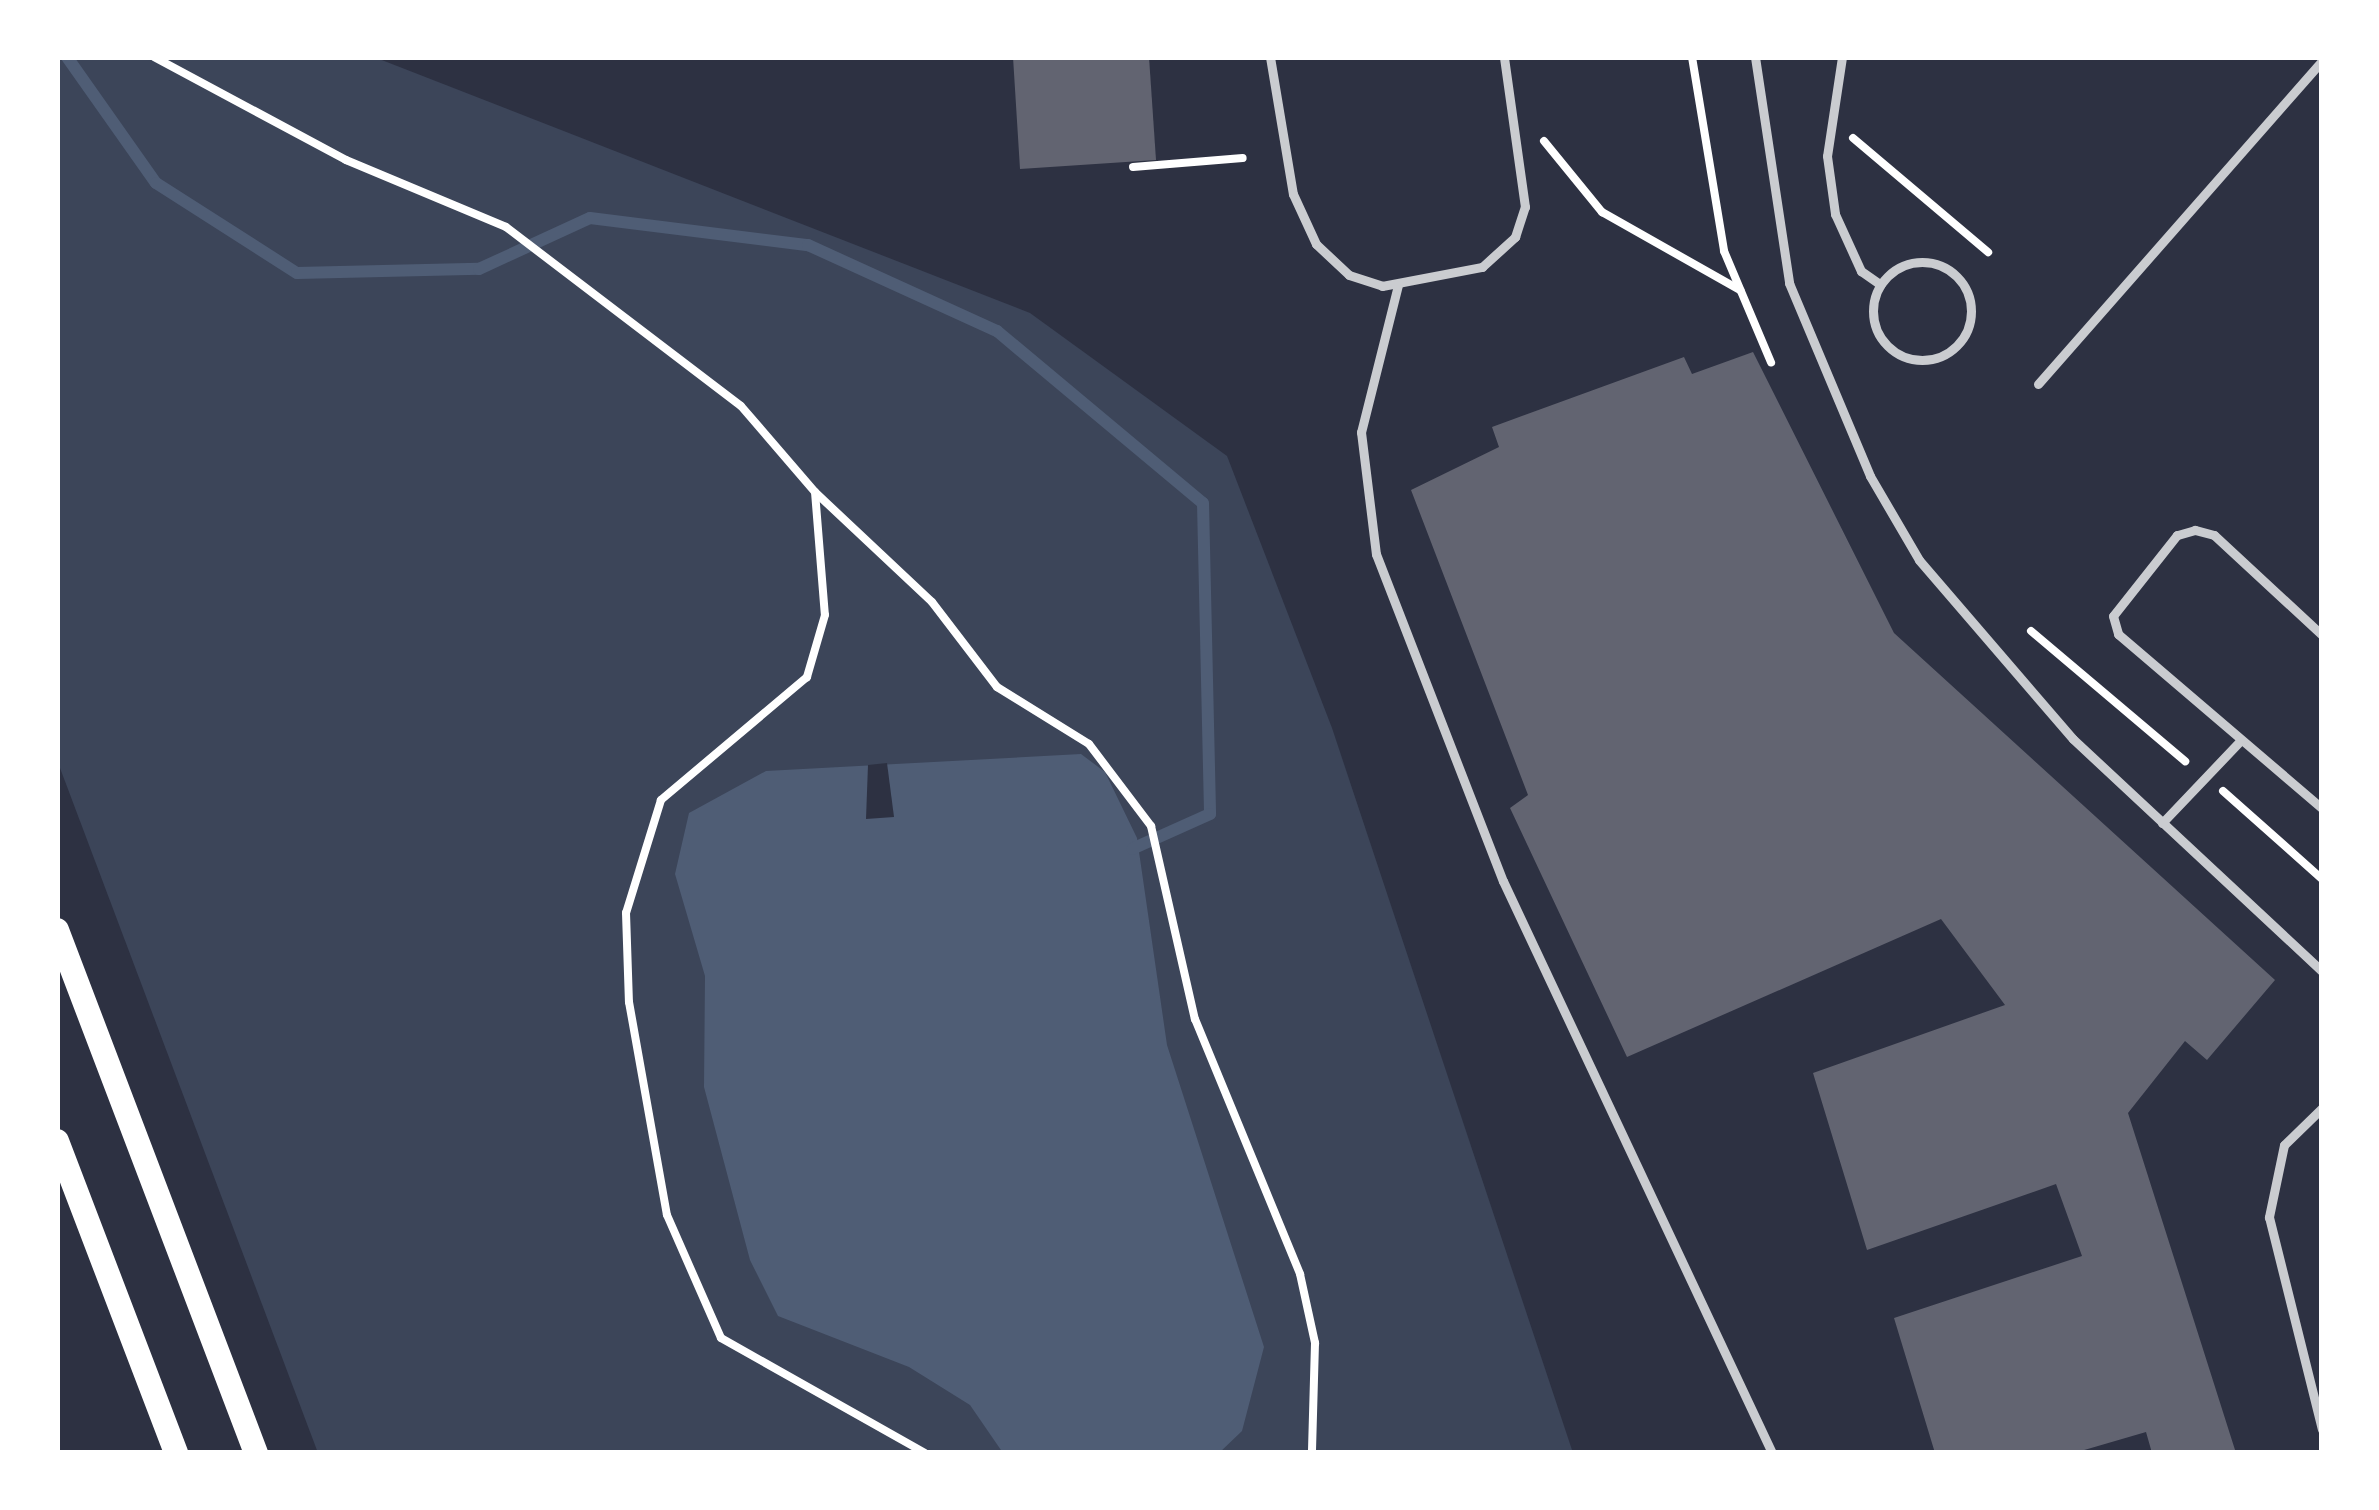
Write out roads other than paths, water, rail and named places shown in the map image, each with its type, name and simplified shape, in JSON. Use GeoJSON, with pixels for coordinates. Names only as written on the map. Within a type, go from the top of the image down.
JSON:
{"type":"FeatureCollection","features":[{"type":"Feature","properties":{"kind":"main road"},"geometry":{"type":"LineString","coordinates":[[57,929],[256,1453]]}},
{"type":"Feature","properties":{"kind":"main road"},"geometry":{"type":"LineString","coordinates":[[57,1141],[176,1453]]}},
{"type":"Feature","properties":{"kind":"lane"},"geometry":{"type":"LineString","coordinates":[[1270,57],[1293,194],[1316,244],[1349,275],[1398,285],[1483,267],[1515,237],[1525,207],[1504,57]]}},
{"type":"Feature","properties":{"kind":"lane"},"geometry":{"type":"LineString","coordinates":[[1755,57],[1789,283],[1870,476],[1985,643],[2162,823],[2322,971]]}},
{"type":"Feature","properties":{"kind":"lane"},"geometry":{"type":"LineString","coordinates":[[1842,57],[1827,156],[1835,214],[1861,271],[1881,285]]}},
{"type":"Feature","properties":{"kind":"lane"},"geometry":{"type":"LineString","coordinates":[[2038,384],[2322,62]]}},
{"type":"Feature","properties":{"kind":"lane"},"geometry":{"type":"LineString","coordinates":[[1914,263],[1945,268],[1971,308],[1963,339],[1936,358],[1890,349],[1874,322],[1881,285],[1914,263]]}},
{"type":"Feature","properties":{"kind":"lane"},"geometry":{"type":"LineString","coordinates":[[1398,285],[1361,432],[1376,554],[1504,881],[1772,1453]]}},
{"type":"Feature","properties":{"kind":"lane"},"geometry":{"type":"LineString","coordinates":[[2322,635],[2214,535],[2195,530],[2119,600],[2118,634],[2322,808]]}},
{"type":"Feature","properties":{"kind":"lane"},"geometry":{"type":"LineString","coordinates":[[2162,823],[2240,741]]}},
{"type":"Feature","properties":{"kind":"lane"},"geometry":{"type":"LineString","coordinates":[[2322,1108],[2284,1145],[2270,1217],[2322,1430]]}},
{"type":"Feature","properties":{"kind":"waterway"},"geometry":{"type":"LineString","coordinates":[[67,57],[156,183],[297,273],[479,269],[590,218],[808,245],[997,331],[1203,503],[1210,814],[1132,849]]}}]}
